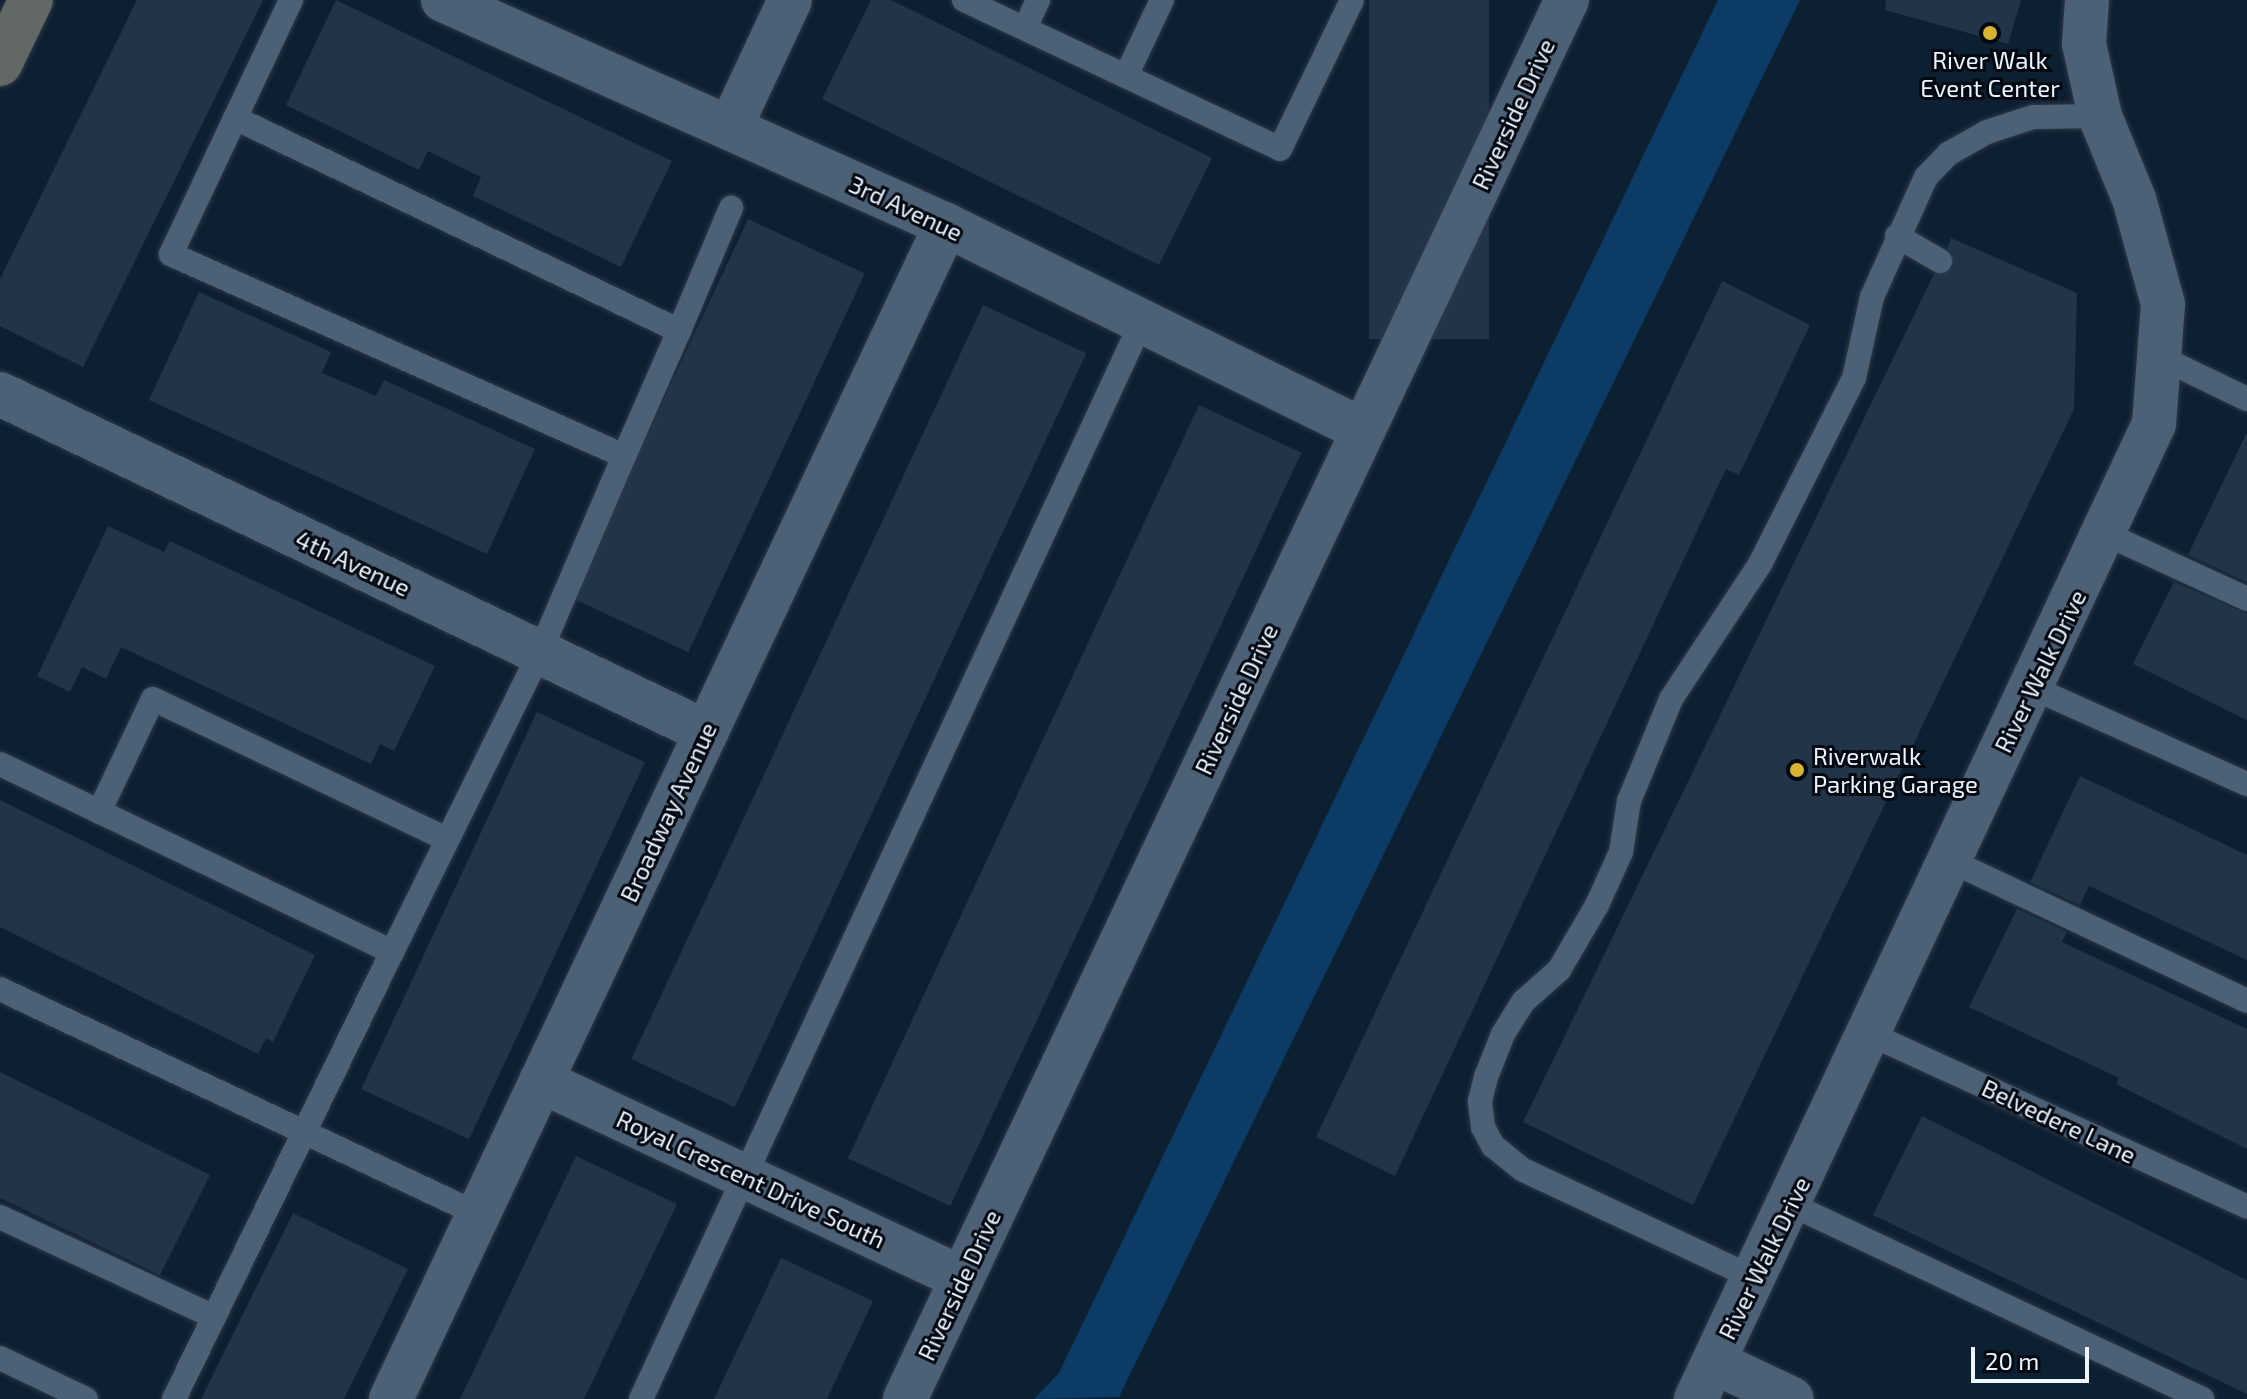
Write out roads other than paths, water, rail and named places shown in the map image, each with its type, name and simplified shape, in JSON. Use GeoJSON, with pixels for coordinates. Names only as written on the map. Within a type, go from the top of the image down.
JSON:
{"type":"FeatureCollection","features":[{"type":"Feature","properties":{"kind":"main road"},"geometry":{"type":"LineString","coordinates":[[0,64],[31,0]]}},
{"type":"Feature","properties":{"kind":"street","name":"3rd Avenue"},"geometry":{"type":"LineString","coordinates":[[443,0],[946,225],[1362,430]]}},
{"type":"Feature","properties":{"kind":"street"},"geometry":{"type":"LineString","coordinates":[[730,128],[790,0]]}},
{"type":"Feature","properties":{"kind":"street","name":"Riverside Drive"},"geometry":{"type":"LineString","coordinates":[[905,1399],[1567,0]]}},
{"type":"Feature","properties":{"kind":"street","name":"River Walk Drive"},"geometry":{"type":"LineString","coordinates":[[1705,1381],[1872,1035],[2031,687],[2106,534],[2154,424],[2162,358],[2163,304],[2134,199],[2100,116],[2084,44],[2087,0]]}},
{"type":"Feature","properties":{"kind":"street","name":"Broadway Avenue"},"geometry":{"type":"LineString","coordinates":[[391,1399],[946,225]]}},
{"type":"Feature","properties":{"kind":"street","name":"4th Avenue"},"geometry":{"type":"LineString","coordinates":[[0,394],[706,732]]}},
{"type":"Feature","properties":{"kind":"street","name":"Royal Crescent Drive South"},"geometry":{"type":"LineString","coordinates":[[541,1081],[962,1278]]}},
{"type":"Feature","properties":{"kind":"street"},"geometry":{"type":"LineString","coordinates":[[1705,1381],[1792,1399]]}},
{"type":"Feature","properties":{"kind":"lane"},"geometry":{"type":"LineString","coordinates":[[291,0],[171,254],[624,456]]}},
{"type":"Feature","properties":{"kind":"lane"},"geometry":{"type":"LineString","coordinates":[[964,0],[1280,149],[1352,0]]}},
{"type":"Feature","properties":{"kind":"lane"},"geometry":{"type":"LineString","coordinates":[[1025,28],[1038,0]]}},
{"type":"Feature","properties":{"kind":"lane"},"geometry":{"type":"LineString","coordinates":[[1126,76],[1162,0]]}},
{"type":"Feature","properties":{"kind":"lane"},"geometry":{"type":"LineString","coordinates":[[1754,1278],[1523,1170],[1493,1146],[1480,1101],[1503,1034],[1524,1001],[1559,970],[1597,905],[1621,852],[1629,801],[1671,699],[1760,564],[1854,378],[1872,297],[1926,177],[1948,154],[1987,132],[2033,117],[2100,116]]}},
{"type":"Feature","properties":{"kind":"lane"},"geometry":{"type":"LineString","coordinates":[[235,118],[679,331]]}},
{"type":"Feature","properties":{"kind":"lane"},"geometry":{"type":"LineString","coordinates":[[174,1399],[540,652],[731,208]]}},
{"type":"Feature","properties":{"kind":"lane"},"geometry":{"type":"LineString","coordinates":[[1897,236],[1940,261]]}},
{"type":"Feature","properties":{"kind":"lane"},"geometry":{"type":"LineString","coordinates":[[641,1399],[742,1175],[1142,321]]}},
{"type":"Feature","properties":{"kind":"lane"},"geometry":{"type":"LineString","coordinates":[[2162,358],[2247,399]]}},
{"type":"Feature","properties":{"kind":"lane"},"geometry":{"type":"LineString","coordinates":[[2106,534],[2247,599]]}},
{"type":"Feature","properties":{"kind":"lane"},"geometry":{"type":"LineString","coordinates":[[2031,687],[2247,784]]}},
{"type":"Feature","properties":{"kind":"lane"},"geometry":{"type":"LineString","coordinates":[[99,812],[153,699],[447,839]]}},
{"type":"Feature","properties":{"kind":"lane"},"geometry":{"type":"LineString","coordinates":[[0,764],[392,952]]}},
{"type":"Feature","properties":{"kind":"lane"},"geometry":{"type":"LineString","coordinates":[[1951,861],[2247,1001]]}},
{"type":"Feature","properties":{"kind":"lane"},"geometry":{"type":"LineString","coordinates":[[0,989],[478,1214]]}},
{"type":"Feature","properties":{"kind":"lane","name":"Belvedere Lane"},"geometry":{"type":"LineString","coordinates":[[1872,1035],[2247,1207]]}},
{"type":"Feature","properties":{"kind":"lane"},"geometry":{"type":"LineString","coordinates":[[1790,1204],[2202,1399]]}},
{"type":"Feature","properties":{"kind":"lane"},"geometry":{"type":"LineString","coordinates":[[0,1217],[214,1317]]}},
{"type":"Feature","properties":{"kind":"lane"},"geometry":{"type":"LineString","coordinates":[[0,1358],[86,1399]]}},
{"type":"Feature","properties":{"kind":"water"},"geometry":{"type":"Polygon","coordinates":[[[1718,0],[1800,0],[1119,1397],[1034,1399],[1059,1373],[1718,0]]]}},
{"type":"Feature","properties":{"kind":"place","name":"River Walk Event Center"},"geometry":{"type":"Point","coordinates":[1990,33]}},
{"type":"Feature","properties":{"kind":"place","name":"Riverwalk Parking Garage"},"geometry":{"type":"Point","coordinates":[1797,770]}}]}
